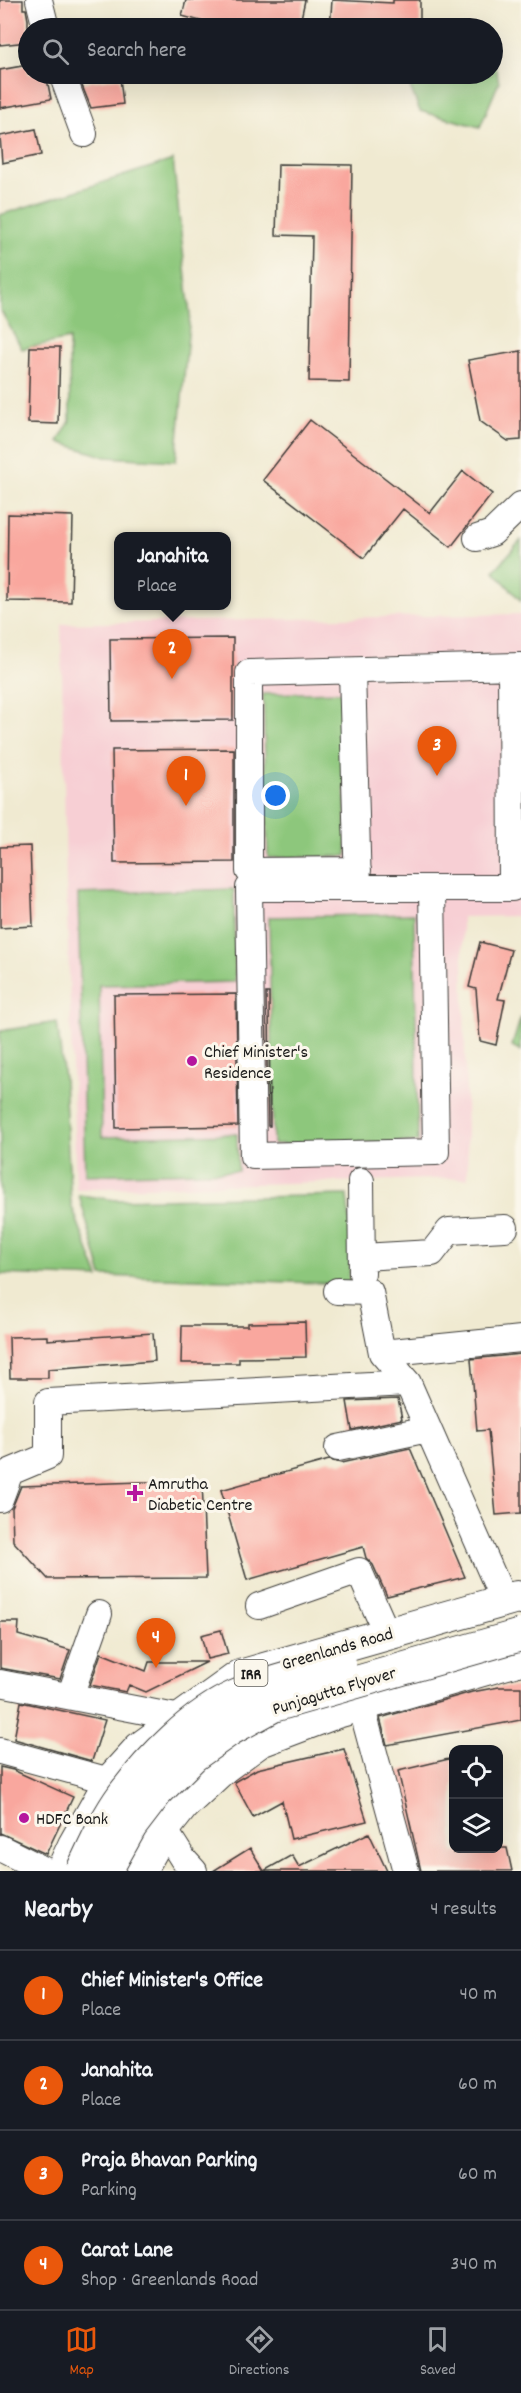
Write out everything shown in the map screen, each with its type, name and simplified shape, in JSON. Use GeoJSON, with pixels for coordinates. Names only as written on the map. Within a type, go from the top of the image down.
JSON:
{"type":"FeatureCollection","features":[{"type":"Feature","properties":{"kind":"main road","name":"Punjagutta Flyover"},"geometry":{"type":"LineString","coordinates":[[58,1866],[150,1763],[191,1725],[234,1697],[377,1645],[515,1604]]}},
{"type":"Feature","properties":{"kind":"main road","name":"Punjagutta Flyover"},"geometry":{"type":"LineString","coordinates":[[106,1871],[131,1826],[157,1792],[193,1755],[231,1729],[273,1706],[521,1635]]}},
{"type":"Feature","properties":{"kind":"main road","name":"Greenlands Road"},"geometry":{"type":"LineString","coordinates":[[58,1866],[110,1781],[140,1748],[240,1676],[377,1645]]}},
{"type":"Feature","properties":{"kind":"main road"},"geometry":{"type":"LineString","coordinates":[[140,1871],[164,1829],[183,1805],[224,1767],[260,1741],[334,1713],[521,1659]]}},
{"type":"Feature","properties":{"kind":"main road"},"geometry":{"type":"LineString","coordinates":[[58,1866],[125,1871]]}},
{"type":"Feature","properties":{"kind":"street"},"geometry":{"type":"LineString","coordinates":[[39,0],[44,18]]}},
{"type":"Feature","properties":{"kind":"street"},"geometry":{"type":"LineString","coordinates":[[66,84],[84,134]]}},
{"type":"Feature","properties":{"kind":"street"},"geometry":{"type":"LineString","coordinates":[[477,538],[492,533],[521,505]]}},
{"type":"Feature","properties":{"kind":"street"},"geometry":{"type":"LineString","coordinates":[[516,667],[512,888],[432,888],[358,879],[249,872],[249,673],[516,667]]}},
{"type":"Feature","properties":{"kind":"street"},"geometry":{"type":"LineString","coordinates":[[352,671],[358,879]]}},
{"type":"Feature","properties":{"kind":"street"},"geometry":{"type":"LineString","coordinates":[[358,879],[249,888],[253,1155],[436,1152],[432,888]]}},
{"type":"Feature","properties":{"kind":"street"},"geometry":{"type":"LineString","coordinates":[[361,1181],[363,1292]]}},
{"type":"Feature","properties":{"kind":"street"},"geometry":{"type":"LineString","coordinates":[[362,1257],[432,1253],[449,1231],[505,1228]]}},
{"type":"Feature","properties":{"kind":"street"},"geometry":{"type":"LineString","coordinates":[[337,1291],[370,1292],[382,1353],[408,1383],[428,1429],[515,1604]]}},
{"type":"Feature","properties":{"kind":"street"},"geometry":{"type":"LineString","coordinates":[[382,1353],[521,1339]]}},
{"type":"Feature","properties":{"kind":"street"},"geometry":{"type":"LineString","coordinates":[[0,1499],[10,1472],[48,1456],[48,1402],[408,1383]]}},
{"type":"Feature","properties":{"kind":"street"},"geometry":{"type":"LineString","coordinates":[[339,1448],[428,1429]]}},
{"type":"Feature","properties":{"kind":"street"},"geometry":{"type":"LineString","coordinates":[[259,1606],[359,1571],[377,1645]]}},
{"type":"Feature","properties":{"kind":"street"},"geometry":{"type":"LineString","coordinates":[[70,1696],[99,1614]]}},
{"type":"Feature","properties":{"kind":"street"},"geometry":{"type":"LineString","coordinates":[[0,1683],[181,1718]]}},
{"type":"Feature","properties":{"kind":"street"},"geometry":{"type":"LineString","coordinates":[[361,1705],[406,1871]]}},
{"type":"Feature","properties":{"kind":"street"},"geometry":{"type":"LineString","coordinates":[[0,1751],[110,1781]]}},
{"type":"Feature","properties":{"kind":"street"},"geometry":{"type":"LineString","coordinates":[[164,1829],[194,1871]]}},
{"type":"Feature","properties":{"kind":"street"},"geometry":{"type":"LineString","coordinates":[[0,1848],[58,1866]]}},
{"type":"Feature","properties":{"kind":"shaded area"},"geometry":{"type":"Polygon","coordinates":[[[521,614],[521,916],[462,917],[468,1178],[76,1189],[66,883],[61,624],[521,614]]]}},
{"type":"Feature","properties":{"kind":"green space"},"geometry":{"type":"Polygon","coordinates":[[[409,84],[498,84],[480,127],[420,111],[409,84]]]}},
{"type":"Feature","properties":{"kind":"green space"},"geometry":{"type":"Polygon","coordinates":[[[173,160],[190,314],[176,461],[106,457],[58,442],[70,421],[69,339],[22,349],[0,309],[0,215],[173,160]]]}},
{"type":"Feature","properties":{"kind":"green space"},"geometry":{"type":"Polygon","coordinates":[[[521,540],[521,601],[494,571],[521,540]]]}},
{"type":"Feature","properties":{"kind":"green space"},"geometry":{"type":"Polygon","coordinates":[[[342,692],[347,856],[268,858],[263,694],[342,692]]]}},
{"type":"Feature","properties":{"kind":"green space"},"geometry":{"type":"Polygon","coordinates":[[[234,889],[235,982],[99,985],[102,1137],[237,1134],[238,1171],[85,1175],[78,894],[234,889]]]}},
{"type":"Feature","properties":{"kind":"green space"},"geometry":{"type":"Polygon","coordinates":[[[414,914],[418,1142],[273,1144],[269,917],[414,914]]]}},
{"type":"Feature","properties":{"kind":"green space"},"geometry":{"type":"Polygon","coordinates":[[[521,1017],[521,1051],[512,1046],[521,1017]]]}},
{"type":"Feature","properties":{"kind":"green space"},"geometry":{"type":"Polygon","coordinates":[[[57,1022],[64,1079],[71,1204],[99,1278],[0,1274],[0,1031],[57,1022]]]}},
{"type":"Feature","properties":{"kind":"green space"},"geometry":{"type":"Polygon","coordinates":[[[79,1195],[116,1200],[347,1195],[351,1235],[349,1284],[102,1276],[79,1195]]]}},
{"type":"Feature","properties":{"kind":"building"},"geometry":{"type":"Polygon","coordinates":[[[0,0],[23,0],[23,9],[26,9],[28,18],[18,18],[18,43],[0,45],[0,0]]]}},
{"type":"Feature","properties":{"kind":"building"},"geometry":{"type":"Polygon","coordinates":[[[186,0],[305,0],[301,18],[189,18],[182,16],[186,0]]]}},
{"type":"Feature","properties":{"kind":"building"},"geometry":{"type":"Polygon","coordinates":[[[332,0],[393,3],[393,0],[420,0],[420,18],[331,18],[332,0]]]}},
{"type":"Feature","properties":{"kind":"building"},"geometry":{"type":"Polygon","coordinates":[[[18,67],[18,84],[48,84],[51,99],[0,108],[0,70],[18,67]]]}},
{"type":"Feature","properties":{"kind":"building"},"geometry":{"type":"Polygon","coordinates":[[[81,84],[121,84],[123,104],[91,108],[81,84]]]}},
{"type":"Feature","properties":{"kind":"building"},"geometry":{"type":"Polygon","coordinates":[[[36,129],[41,155],[2,163],[0,136],[36,129]]]}},
{"type":"Feature","properties":{"kind":"building"},"geometry":{"type":"Polygon","coordinates":[[[278,164],[352,165],[349,382],[309,381],[312,236],[276,235],[278,164]]]}},
{"type":"Feature","properties":{"kind":"building"},"geometry":{"type":"Polygon","coordinates":[[[30,347],[60,347],[58,424],[28,423],[30,347]]]}},
{"type":"Feature","properties":{"kind":"building"},"geometry":{"type":"Polygon","coordinates":[[[521,351],[521,440],[508,441],[480,421],[468,360],[521,351]]]}},
{"type":"Feature","properties":{"kind":"building"},"geometry":{"type":"Polygon","coordinates":[[[310,420],[430,513],[463,471],[492,494],[451,547],[403,509],[364,558],[263,480],[310,420]]]}},
{"type":"Feature","properties":{"kind":"building"},"geometry":{"type":"Polygon","coordinates":[[[8,514],[73,516],[71,602],[7,601],[8,514]]]}},
{"type":"Feature","properties":{"kind":"building"},"geometry":{"type":"Polygon","coordinates":[[[233,638],[233,720],[111,721],[110,639],[233,638]]]}},
{"type":"Feature","properties":{"kind":"building"},"geometry":{"type":"Polygon","coordinates":[[[234,749],[234,862],[114,863],[112,750],[234,749]]]}},
{"type":"Feature","properties":{"kind":"building"},"geometry":{"type":"Polygon","coordinates":[[[30,846],[33,926],[0,928],[0,847],[30,846]]]}},
{"type":"Feature","properties":{"kind":"building"},"geometry":{"type":"Polygon","coordinates":[[[480,942],[511,950],[498,999],[505,1000],[496,1045],[480,1041],[476,989],[469,987],[480,942]]]}},
{"type":"Feature","properties":{"kind":"building"},"geometry":{"type":"Polygon","coordinates":[[[266,993],[269,993],[270,1126],[268,1126],[266,993]]]}},
{"type":"Feature","properties":{"kind":"building","name":"Chief Minister's Residence"},"geometry":{"type":"Polygon","coordinates":[[[236,994],[238,1126],[116,1128],[114,995],[236,994]]]}},
{"type":"Feature","properties":{"kind":"building"},"geometry":{"type":"Polygon","coordinates":[[[305,1322],[306,1357],[239,1358],[239,1363],[181,1363],[182,1326],[248,1326],[248,1323],[305,1322]]]}},
{"type":"Feature","properties":{"kind":"building"},"geometry":{"type":"Polygon","coordinates":[[[153,1333],[155,1361],[48,1369],[48,1378],[10,1378],[9,1337],[47,1336],[47,1340],[153,1333]]]}},
{"type":"Feature","properties":{"kind":"building"},"geometry":{"type":"Polygon","coordinates":[[[521,1354],[521,1513],[496,1515],[488,1430],[477,1431],[471,1359],[521,1354]]]}},
{"type":"Feature","properties":{"kind":"building"},"geometry":{"type":"Polygon","coordinates":[[[398,1399],[402,1419],[352,1430],[347,1401],[398,1399]]]}},
{"type":"Feature","properties":{"kind":"building"},"geometry":{"type":"Polygon","coordinates":[[[410,1448],[465,1577],[387,1596],[373,1565],[366,1558],[363,1547],[247,1580],[221,1490],[329,1460],[341,1463],[410,1448]]]}},
{"type":"Feature","properties":{"kind":"building"},"geometry":{"type":"Polygon","coordinates":[[[202,1480],[206,1578],[48,1579],[13,1541],[12,1508],[21,1486],[202,1480]]]}},
{"type":"Feature","properties":{"kind":"building"},"geometry":{"type":"Polygon","coordinates":[[[0,1622],[19,1622],[18,1635],[70,1650],[60,1679],[0,1668],[0,1622]]]}},
{"type":"Feature","properties":{"kind":"building"},"geometry":{"type":"Polygon","coordinates":[[[221,1630],[228,1654],[207,1659],[201,1635],[221,1630]]]}},
{"type":"Feature","properties":{"kind":"building"},"geometry":{"type":"Polygon","coordinates":[[[101,1653],[146,1671],[149,1662],[207,1662],[146,1692],[129,1685],[126,1692],[90,1685],[101,1653]]]}},
{"type":"Feature","properties":{"kind":"building"},"geometry":{"type":"Polygon","coordinates":[[[499,1687],[521,1687],[521,1720],[387,1745],[380,1718],[472,1692],[499,1687]]]}},
{"type":"Feature","properties":{"kind":"building"},"geometry":{"type":"Polygon","coordinates":[[[21,1702],[105,1720],[92,1761],[14,1739],[21,1702]]]}},
{"type":"Feature","properties":{"kind":"building"},"geometry":{"type":"Polygon","coordinates":[[[344,1749],[367,1821],[291,1839],[282,1801],[253,1817],[234,1782],[257,1769],[344,1749]]]}},
{"type":"Feature","properties":{"kind":"building"},"geometry":{"type":"Polygon","coordinates":[[[449,1759],[449,1853],[503,1853],[503,1848],[507,1848],[512,1871],[421,1871],[398,1771],[449,1759]]]}},
{"type":"Feature","properties":{"kind":"building"},"geometry":{"type":"Polygon","coordinates":[[[0,1767],[13,1770],[73,1797],[46,1854],[0,1833],[0,1767]]]}},
{"type":"Feature","properties":{"kind":"building"},"geometry":{"type":"Polygon","coordinates":[[[369,1833],[387,1871],[264,1871],[292,1855],[299,1867],[369,1833]]]}},
{"type":"Feature","properties":{"kind":"building"},"geometry":{"type":"Polygon","coordinates":[[[250,1848],[264,1871],[213,1871],[250,1848]]]}},
{"type":"Feature","properties":{"kind":"place","name":"Janahita"},"geometry":{"type":"Point","coordinates":[172,679]}},
{"type":"Feature","properties":{"kind":"place","name":"Praja Bhavan Parking"},"geometry":{"type":"Point","coordinates":[437,776]}},
{"type":"Feature","properties":{"kind":"place","name":"Chief Minister's Office"},"geometry":{"type":"Point","coordinates":[186,806]}},
{"type":"Feature","properties":{"kind":"place","name":"Chief Minister's Residence"},"geometry":{"type":"Point","coordinates":[192,1061]}},
{"type":"Feature","properties":{"kind":"place","name":"Amrutha Diabetic Centre"},"geometry":{"type":"Point","coordinates":[135,1493]}},
{"type":"Feature","properties":{"kind":"place","name":"Carat Lane"},"geometry":{"type":"Point","coordinates":[156,1668]}},
{"type":"Feature","properties":{"kind":"place","name":"HDFC Bank"},"geometry":{"type":"Point","coordinates":[24,1818]}}]}
